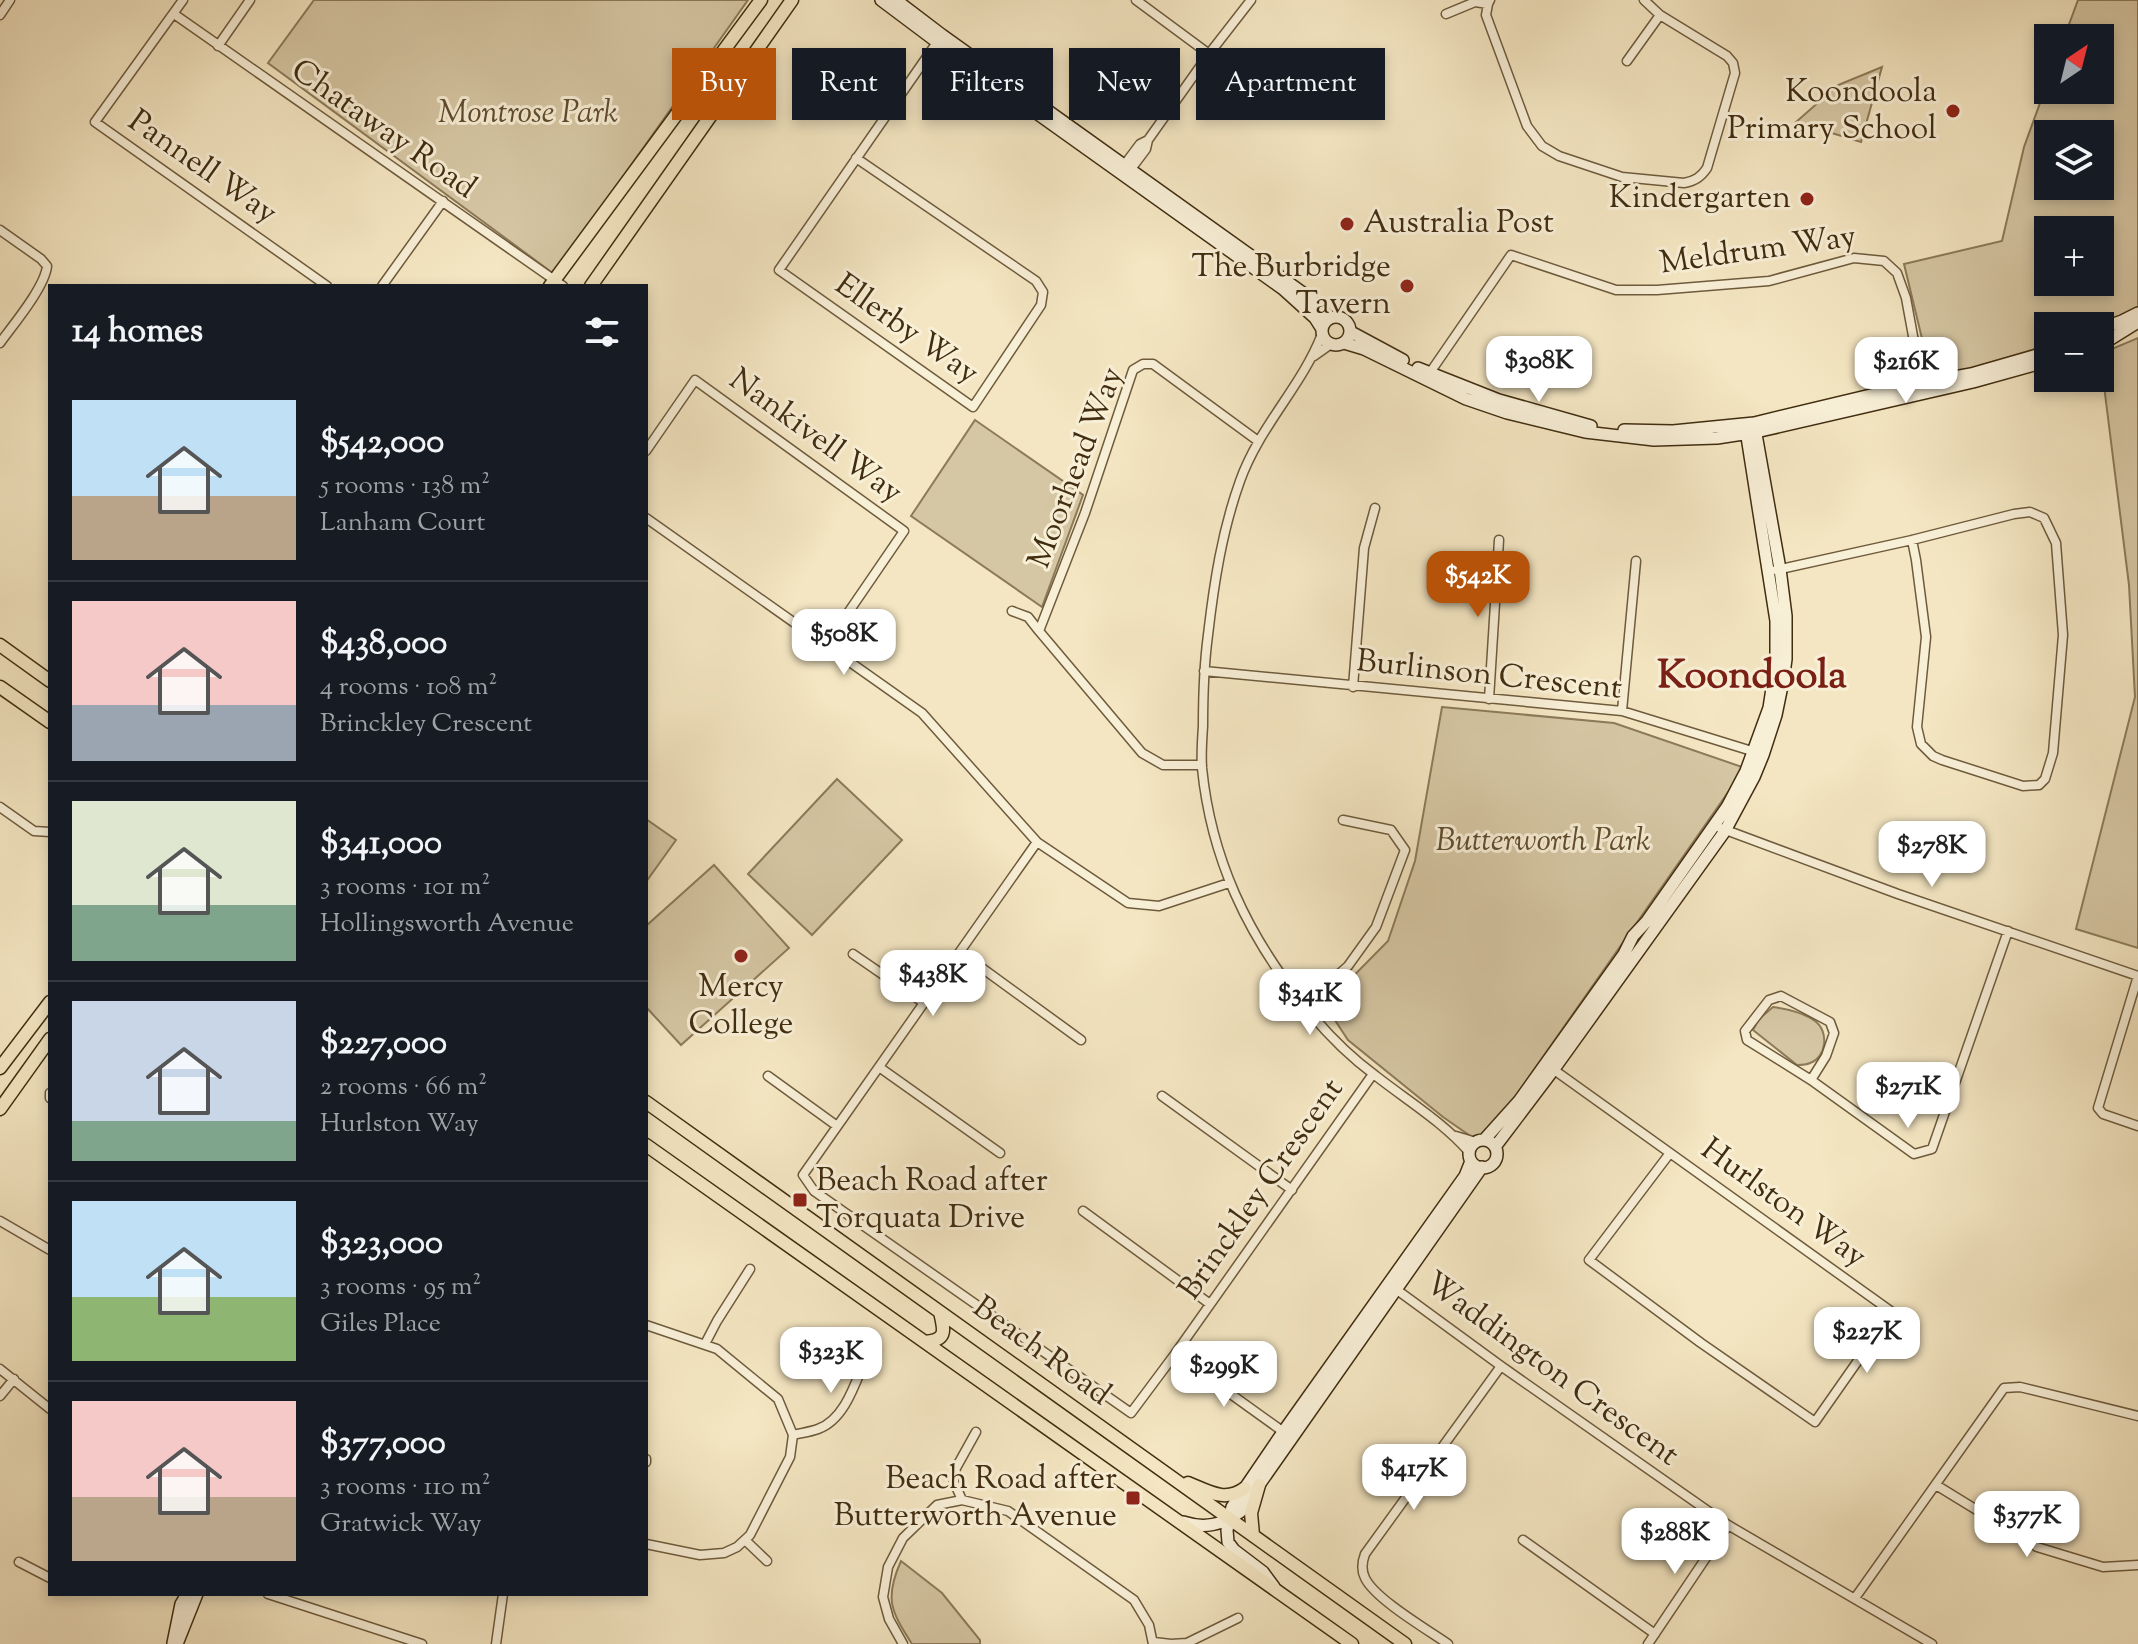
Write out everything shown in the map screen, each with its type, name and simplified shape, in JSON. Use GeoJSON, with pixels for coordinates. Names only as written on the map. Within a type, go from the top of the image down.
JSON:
{"type":"FeatureCollection","features":[{"type":"Feature","properties":{"kind":"main road"},"geometry":{"type":"LineString","coordinates":[[556,284],[761,0]]}},
{"type":"Feature","properties":{"kind":"main road"},"geometry":{"type":"LineString","coordinates":[[592,284],[792,0]]}},
{"type":"Feature","properties":{"kind":"main road"},"geometry":{"type":"LineString","coordinates":[[0,645],[48,680]]}},
{"type":"Feature","properties":{"kind":"main road"},"geometry":{"type":"LineString","coordinates":[[0,687],[48,721]]}},
{"type":"Feature","properties":{"kind":"main road"},"geometry":{"type":"LineString","coordinates":[[0,1068],[48,1005]]}},
{"type":"Feature","properties":{"kind":"main road"},"geometry":{"type":"LineString","coordinates":[[0,1109],[48,1042]]}},
{"type":"Feature","properties":{"kind":"main road","name":"Beach Road"},"geometry":{"type":"LineString","coordinates":[[648,1103],[1405,1644]]}},
{"type":"Feature","properties":{"kind":"main road","name":"Beach Road"},"geometry":{"type":"LineString","coordinates":[[648,1146],[1352,1644]]}},
{"type":"Feature","properties":{"kind":"main road"},"geometry":{"type":"LineString","coordinates":[[925,1342],[935,1341],[944,1331],[940,1312]]}},
{"type":"Feature","properties":{"kind":"main road"},"geometry":{"type":"LineString","coordinates":[[1170,1475],[1210,1492],[1229,1496],[1245,1488]]}},
{"type":"Feature","properties":{"kind":"main road"},"geometry":{"type":"LineString","coordinates":[[1253,1535],[1251,1513],[1259,1485]]}},
{"type":"Feature","properties":{"kind":"street"},"geometry":{"type":"LineString","coordinates":[[0,15],[10,0]]}},
{"type":"Feature","properties":{"kind":"street","name":"Pannell Way"},"geometry":{"type":"LineString","coordinates":[[183,0],[95,122],[324,284]]}},
{"type":"Feature","properties":{"kind":"street"},"geometry":{"type":"LineString","coordinates":[[218,46],[250,0]]}},
{"type":"Feature","properties":{"kind":"street"},"geometry":{"type":"LineString","coordinates":[[881,0],[1310,298],[1329,318]]}},
{"type":"Feature","properties":{"kind":"street"},"geometry":{"type":"LineString","coordinates":[[896,0],[940,39]]}},
{"type":"Feature","properties":{"kind":"street"},"geometry":{"type":"LineString","coordinates":[[1136,0],[1201,48]]}},
{"type":"Feature","properties":{"kind":"street"},"geometry":{"type":"LineString","coordinates":[[1214,48],[1251,0]]}},
{"type":"Feature","properties":{"kind":"street"},"geometry":{"type":"LineString","coordinates":[[1446,14],[1475,2],[1489,2],[1486,15],[1527,126],[1542,146],[1559,156],[1622,177],[1684,183],[1694,181],[1707,168],[1735,73],[1733,63],[1727,56],[1660,15],[1644,0]]}},
{"type":"Feature","properties":{"kind":"street","name":"Chataway Road"},"geometry":{"type":"LineString","coordinates":[[174,14],[443,201],[556,284]]}},
{"type":"Feature","properties":{"kind":"street"},"geometry":{"type":"LineString","coordinates":[[1627,61],[1660,15]]}},
{"type":"Feature","properties":{"kind":"street","name":"Ellerby Way"},"geometry":{"type":"LineString","coordinates":[[856,158],[1036,281],[1043,292],[1041,305],[973,407],[779,270],[856,158],[940,39]]}},
{"type":"Feature","properties":{"kind":"street"},"geometry":{"type":"LineString","coordinates":[[1125,171],[1146,149],[1148,140],[1196,72]]}},
{"type":"Feature","properties":{"kind":"street"},"geometry":{"type":"LineString","coordinates":[[1125,171],[1283,289],[1315,318],[1331,344],[1344,343],[1364,349],[1427,377],[1584,425],[1632,431],[1750,428],[2034,364]]}},
{"type":"Feature","properties":{"kind":"street"},"geometry":{"type":"LineString","coordinates":[[383,284],[443,201]]}},
{"type":"Feature","properties":{"kind":"street"},"geometry":{"type":"LineString","coordinates":[[0,230],[47,266],[40,286],[0,343]]}},
{"type":"Feature","properties":{"kind":"street","name":"Meldrum Way"},"geometry":{"type":"LineString","coordinates":[[1427,377],[1511,255],[1616,290],[1657,290],[1769,281],[1854,258],[1884,261],[1897,273],[1906,298],[1923,388]]}},
{"type":"Feature","properties":{"kind":"street"},"geometry":{"type":"LineString","coordinates":[[2114,324],[2138,313]]}},
{"type":"Feature","properties":{"kind":"street"},"geometry":{"type":"LineString","coordinates":[[1427,377],[1351,332],[1346,320],[1338,316],[1329,318],[1314,357],[1258,441],[1240,481],[1221,549],[1212,599],[1204,671],[1202,765],[1216,841],[1229,883],[1264,953],[1336,1041],[1373,1074],[1480,1152]]}},
{"type":"Feature","properties":{"kind":"street"},"geometry":{"type":"LineString","coordinates":[[2114,337],[2138,322]]}},
{"type":"Feature","properties":{"kind":"street"},"geometry":{"type":"LineString","coordinates":[[1344,343],[1351,332]]}},
{"type":"Feature","properties":{"kind":"street"},"geometry":{"type":"LineString","coordinates":[[1314,357],[1331,344]]}},
{"type":"Feature","properties":{"kind":"street"},"geometry":{"type":"LineString","coordinates":[[1923,388],[2034,356]]}},
{"type":"Feature","properties":{"kind":"street","name":"Moorhead Way"},"geometry":{"type":"LineString","coordinates":[[1039,631],[1085,513],[1133,370],[1143,364],[1153,364],[1258,441]]}},
{"type":"Feature","properties":{"kind":"street","name":"Nankivell Way"},"geometry":{"type":"LineString","coordinates":[[648,448],[695,380],[904,531],[826,645]]}},
{"type":"Feature","properties":{"kind":"street"},"geometry":{"type":"LineString","coordinates":[[1277,1590],[1263,1572],[1228,1542],[1232,1507],[1393,1287],[1480,1152],[1550,1066],[1633,936],[1720,828],[1738,786],[1758,753],[1776,662],[1776,621],[1774,570],[1750,428]]}},
{"type":"Feature","properties":{"kind":"street"},"geometry":{"type":"LineString","coordinates":[[1353,687],[1364,548],[1375,508]]}},
{"type":"Feature","properties":{"kind":"street"},"geometry":{"type":"LineString","coordinates":[[1774,570],[2014,514],[2030,512],[2044,518],[2056,543],[2063,635],[2053,753],[2045,779],[2039,785],[2023,786],[1942,760],[1921,744],[1917,727],[1926,637],[1912,540]]}},
{"type":"Feature","properties":{"kind":"street"},"geometry":{"type":"LineString","coordinates":[[648,519],[922,713],[1037,842],[1128,903],[1159,906],[1229,883]]}},
{"type":"Feature","properties":{"kind":"street"},"geometry":{"type":"LineString","coordinates":[[1489,699],[1499,540]]}},
{"type":"Feature","properties":{"kind":"street"},"geometry":{"type":"LineString","coordinates":[[1622,711],[1636,561]]}},
{"type":"Feature","properties":{"kind":"street"},"geometry":{"type":"LineString","coordinates":[[1012,611],[1028,617],[1142,753],[1163,765],[1202,765]]}},
{"type":"Feature","properties":{"kind":"street","name":"Burlinson Crescent"},"geometry":{"type":"LineString","coordinates":[[1204,671],[1622,711],[1758,753]]}},
{"type":"Feature","properties":{"kind":"street"},"geometry":{"type":"LineString","coordinates":[[0,807],[34,831],[48,832]]}},
{"type":"Feature","properties":{"kind":"street"},"geometry":{"type":"LineString","coordinates":[[1304,1005],[1348,966],[1376,927],[1405,850],[1391,830],[1343,820]]}},
{"type":"Feature","properties":{"kind":"street"},"geometry":{"type":"LineString","coordinates":[[1720,828],[1898,894],[2138,976],[2098,1108],[2103,1114],[2138,1126]]}},
{"type":"Feature","properties":{"kind":"street","name":"Brinckley Crescent"},"geometry":{"type":"LineString","coordinates":[[1037,842],[803,1175],[814,1191],[1131,1413],[1373,1074]]}},
{"type":"Feature","properties":{"kind":"street"},"geometry":{"type":"LineString","coordinates":[[1811,1080],[1826,1056],[1834,1033],[1830,1022],[1781,996],[1769,1000],[1745,1031],[1747,1040],[1811,1080],[1914,1154],[1932,1149],[2008,931]]}},
{"type":"Feature","properties":{"kind":"street"},"geometry":{"type":"LineString","coordinates":[[960,952],[1081,1040]]}},
{"type":"Feature","properties":{"kind":"street"},"geometry":{"type":"LineString","coordinates":[[853,954],[924,1003]]}},
{"type":"Feature","properties":{"kind":"street","name":"Hurlston Way"},"geometry":{"type":"LineString","coordinates":[[1550,1066],[1892,1312],[1815,1422],[1589,1260],[1670,1153]]}},
{"type":"Feature","properties":{"kind":"street"},"geometry":{"type":"LineString","coordinates":[[879,1067],[1000,1153]]}},
{"type":"Feature","properties":{"kind":"street"},"geometry":{"type":"LineString","coordinates":[[768,1076],[837,1126]]}},
{"type":"Feature","properties":{"kind":"street"},"geometry":{"type":"LineString","coordinates":[[1162,1096],[1292,1190]]}},
{"type":"Feature","properties":{"kind":"street"},"geometry":{"type":"LineString","coordinates":[[1083,1211],[1210,1304]]}},
{"type":"Feature","properties":{"kind":"street"},"geometry":{"type":"LineString","coordinates":[[0,1221],[48,1249]]}},
{"type":"Feature","properties":{"kind":"street"},"geometry":{"type":"LineString","coordinates":[[705,1344],[750,1269]]}},
{"type":"Feature","properties":{"kind":"street","name":"Waddington Crescent"},"geometry":{"type":"LineString","coordinates":[[1393,1287],[1728,1525],[1932,1644]]}},
{"type":"Feature","properties":{"kind":"street"},"geometry":{"type":"LineString","coordinates":[[648,1326],[717,1349],[778,1399],[793,1435],[790,1457],[750,1535],[737,1547],[724,1553],[700,1555],[648,1544]]}},
{"type":"Feature","properties":{"kind":"street"},"geometry":{"type":"LineString","coordinates":[[1175,1354],[1287,1435]]}},
{"type":"Feature","properties":{"kind":"street"},"geometry":{"type":"LineString","coordinates":[[793,1435],[819,1429],[836,1418],[867,1355]]}},
{"type":"Feature","properties":{"kind":"street"},"geometry":{"type":"LineString","coordinates":[[1448,1644],[1381,1597],[1371,1587],[1362,1570],[1363,1561],[1374,1541],[1501,1366]]}},
{"type":"Feature","properties":{"kind":"street"},"geometry":{"type":"LineString","coordinates":[[0,1369],[48,1407]]}},
{"type":"Feature","properties":{"kind":"street"},"geometry":{"type":"LineString","coordinates":[[0,1396],[14,1379]]}},
{"type":"Feature","properties":{"kind":"street"},"geometry":{"type":"LineString","coordinates":[[1855,1598],[2004,1388],[2020,1387],[2138,1416]]}},
{"type":"Feature","properties":{"kind":"street"},"geometry":{"type":"LineString","coordinates":[[962,1500],[954,1482],[956,1468],[976,1432]]}},
{"type":"Feature","properties":{"kind":"street"},"geometry":{"type":"LineString","coordinates":[[1179,1521],[1211,1526],[1240,1512],[1287,1435]]}},
{"type":"Feature","properties":{"kind":"street"},"geometry":{"type":"LineString","coordinates":[[1936,1485],[2037,1547],[2103,1567],[2138,1565]]}},
{"type":"Feature","properties":{"kind":"street"},"geometry":{"type":"LineString","coordinates":[[903,1644],[889,1619],[883,1597],[888,1567],[903,1538],[937,1505],[962,1500],[1008,1511],[1134,1600],[1149,1625],[1154,1643],[1187,1643],[1238,1618]]}},
{"type":"Feature","properties":{"kind":"street"},"geometry":{"type":"LineString","coordinates":[[1648,1644],[1728,1525]]}},
{"type":"Feature","properties":{"kind":"street"},"geometry":{"type":"LineString","coordinates":[[745,1540],[767,1561]]}},
{"type":"Feature","properties":{"kind":"street"},"geometry":{"type":"LineString","coordinates":[[1523,1540],[1655,1634]]}},
{"type":"Feature","properties":{"kind":"street"},"geometry":{"type":"LineString","coordinates":[[19,1562],[48,1577]]}},
{"type":"Feature","properties":{"kind":"street"},"geometry":{"type":"LineString","coordinates":[[175,1644],[173,1637],[186,1596]]}},
{"type":"Feature","properties":{"kind":"street"},"geometry":{"type":"LineString","coordinates":[[175,1644],[196,1596]]}},
{"type":"Feature","properties":{"kind":"street"},"geometry":{"type":"LineString","coordinates":[[274,1596],[422,1644]]}},
{"type":"Feature","properties":{"kind":"street"},"geometry":{"type":"LineString","coordinates":[[496,1644],[503,1596]]}},
{"type":"Feature","properties":{"kind":"green space","name":"Montrose Park"},"geometry":{"type":"Polygon","coordinates":[[[314,0],[748,0],[714,48],[672,48],[672,107],[554,274],[268,63],[314,0]]]}},
{"type":"Feature","properties":{"kind":"green space"},"geometry":{"type":"Polygon","coordinates":[[[2078,0],[2138,0],[2138,310],[2114,319],[2114,312],[2034,312],[2034,349],[1932,380],[1904,264],[2002,241],[2024,147],[2040,104],[2114,104],[2114,24],[2069,24],[2078,0]]]}},
{"type":"Feature","properties":{"kind":"green space"},"geometry":{"type":"Polygon","coordinates":[[[1882,67],[1861,142],[1796,122],[1838,85],[1882,67]]]}},
{"type":"Feature","properties":{"kind":"green space"},"geometry":{"type":"Polygon","coordinates":[[[2138,338],[2138,948],[2076,929],[2135,697],[2129,585],[2105,392],[2114,392],[2114,348],[2138,338]]]}},
{"type":"Feature","properties":{"kind":"green space"},"geometry":{"type":"Polygon","coordinates":[[[975,420],[1083,495],[1042,607],[911,516],[975,420]]]}},
{"type":"Feature","properties":{"kind":"green space","name":"Butterworth Park"},"geometry":{"type":"Polygon","coordinates":[[[1442,707],[1614,723],[1745,768],[1482,1144],[1443,1117],[1348,1040],[1325,1005],[1388,941],[1415,861],[1442,707]]]}},
{"type":"Feature","properties":{"kind":"green space"},"geometry":{"type":"Polygon","coordinates":[[[837,779],[902,840],[812,935],[748,874],[837,779]]]}},
{"type":"Feature","properties":{"kind":"green space"},"geometry":{"type":"Polygon","coordinates":[[[648,820],[676,840],[648,879],[648,820]]]}},
{"type":"Feature","properties":{"kind":"green space"},"geometry":{"type":"Polygon","coordinates":[[[714,865],[789,948],[681,1045],[648,1009],[648,924],[714,865]]]}},
{"type":"Feature","properties":{"kind":"green space"},"geometry":{"type":"Polygon","coordinates":[[[1773,1007],[1800,1013],[1820,1025],[1824,1044],[1816,1060],[1797,1065],[1753,1030],[1759,1019],[1773,1007]]]}},
{"type":"Feature","properties":{"kind":"green space"},"geometry":{"type":"Polygon","coordinates":[[[901,1561],[942,1593],[980,1644],[912,1644],[892,1604],[893,1585],[901,1561]]]}},
{"type":"Feature","properties":{"kind":"place","name":"Koondoola Primary School"},"geometry":{"type":"Point","coordinates":[1953,111]}},
{"type":"Feature","properties":{"kind":"place","name":"Kindergarten"},"geometry":{"type":"Point","coordinates":[1807,199]}},
{"type":"Feature","properties":{"kind":"place","name":"Australia Post"},"geometry":{"type":"Point","coordinates":[1347,224]}},
{"type":"Feature","properties":{"kind":"place","name":"The Burbridge Tavern"},"geometry":{"type":"Point","coordinates":[1407,286]}},
{"type":"Feature","properties":{"kind":"place","name":"Mercy College"},"geometry":{"type":"Point","coordinates":[741,956]}},
{"type":"Feature","properties":{"kind":"place","name":"Beach Road after Torquata Drive"},"geometry":{"type":"Point","coordinates":[800,1200]}},
{"type":"Feature","properties":{"kind":"place","name":"Beach Road after Butterworth Avenue"},"geometry":{"type":"Point","coordinates":[1133,1498]}},
{"type":"Feature","properties":{"kind":"district","name":"Koondoola"},"geometry":{"type":"Point","coordinates":[1752,677]}}]}
